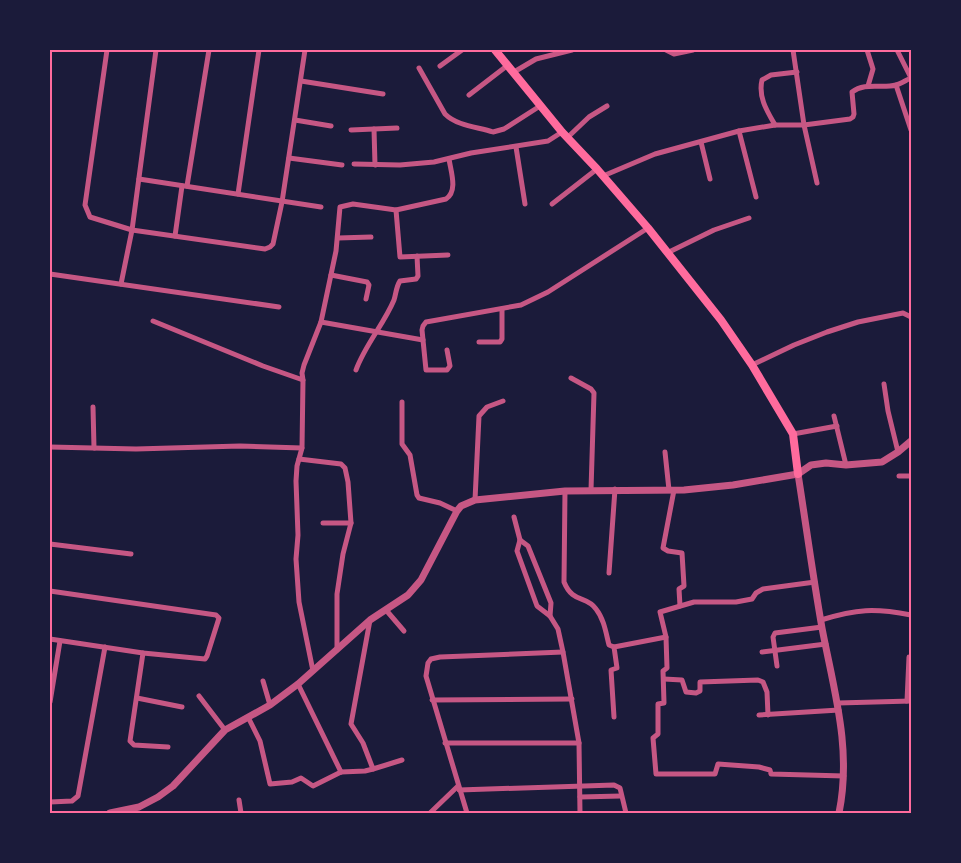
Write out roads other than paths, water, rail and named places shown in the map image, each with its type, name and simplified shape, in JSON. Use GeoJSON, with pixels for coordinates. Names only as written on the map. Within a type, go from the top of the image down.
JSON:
{"type":"FeatureCollection","features":[{"type":"Feature","properties":{"kind":"main road"},"geometry":{"type":"LineString","coordinates":[[495,50],[540,106],[648,228],[721,320],[752,365],[793,434],[798,474]]}},
{"type":"Feature","properties":{"kind":"street"},"geometry":{"type":"LineString","coordinates":[[107,50],[86,205],[90,216],[132,230],[265,249],[273,244],[282,202],[305,50]]}},
{"type":"Feature","properties":{"kind":"street"},"geometry":{"type":"LineString","coordinates":[[121,284],[132,230],[156,50]]}},
{"type":"Feature","properties":{"kind":"street"},"geometry":{"type":"LineString","coordinates":[[175,236],[209,50]]}},
{"type":"Feature","properties":{"kind":"street"},"geometry":{"type":"LineString","coordinates":[[238,194],[259,50]]}},
{"type":"Feature","properties":{"kind":"street"},"geometry":{"type":"LineString","coordinates":[[440,66],[462,50]]}},
{"type":"Feature","properties":{"kind":"street"},"geometry":{"type":"LineString","coordinates":[[514,72],[536,59],[572,50]]}},
{"type":"Feature","properties":{"kind":"street"},"geometry":{"type":"LineString","coordinates":[[666,50],[674,54],[693,50]]}},
{"type":"Feature","properties":{"kind":"street"},"geometry":{"type":"LineString","coordinates":[[794,50],[804,125],[817,183]]}},
{"type":"Feature","properties":{"kind":"street"},"geometry":{"type":"LineString","coordinates":[[867,50],[872,70],[868,86]]}},
{"type":"Feature","properties":{"kind":"street"},"geometry":{"type":"LineString","coordinates":[[603,176],[655,154],[739,131],[775,125],[804,125],[850,119],[854,114],[852,92],[856,89],[868,86],[896,86],[911,78],[897,50]]}},
{"type":"Feature","properties":{"kind":"street"},"geometry":{"type":"LineString","coordinates":[[469,96],[508,65]]}},
{"type":"Feature","properties":{"kind":"street"},"geometry":{"type":"LineString","coordinates":[[419,68],[445,114],[451,120],[493,132],[504,129],[540,106]]}},
{"type":"Feature","properties":{"kind":"street"},"geometry":{"type":"LineString","coordinates":[[775,125],[762,100],[760,86],[762,80],[771,75],[797,72]]}},
{"type":"Feature","properties":{"kind":"street"},"geometry":{"type":"LineString","coordinates":[[300,81],[383,94]]}},
{"type":"Feature","properties":{"kind":"street"},"geometry":{"type":"LineString","coordinates":[[896,86],[911,130]]}},
{"type":"Feature","properties":{"kind":"street"},"geometry":{"type":"LineString","coordinates":[[354,164],[400,165],[434,162],[471,153],[548,141],[565,134],[607,106]]}},
{"type":"Feature","properties":{"kind":"street"},"geometry":{"type":"LineString","coordinates":[[295,120],[331,126]]}},
{"type":"Feature","properties":{"kind":"street"},"geometry":{"type":"LineString","coordinates":[[351,130],[397,128]]}},
{"type":"Feature","properties":{"kind":"street"},"geometry":{"type":"LineString","coordinates":[[374,129],[375,165]]}},
{"type":"Feature","properties":{"kind":"street"},"geometry":{"type":"LineString","coordinates":[[739,131],[756,197]]}},
{"type":"Feature","properties":{"kind":"street"},"geometry":{"type":"LineString","coordinates":[[701,142],[710,178]]}},
{"type":"Feature","properties":{"kind":"street"},"geometry":{"type":"LineString","coordinates":[[516,147],[525,204]]}},
{"type":"Feature","properties":{"kind":"street"},"geometry":{"type":"LineString","coordinates":[[289,158],[342,165]]}},
{"type":"Feature","properties":{"kind":"street"},"geometry":{"type":"LineString","coordinates":[[313,670],[299,602],[297,578],[296,480],[302,448],[302,372],[321,322],[338,238],[339,209],[342,206],[353,204],[396,210],[446,199],[452,195],[453,190],[449,159]]}},
{"type":"Feature","properties":{"kind":"street"},"geometry":{"type":"LineString","coordinates":[[552,204],[597,169]]}},
{"type":"Feature","properties":{"kind":"street"},"geometry":{"type":"LineString","coordinates":[[139,179],[321,208]]}},
{"type":"Feature","properties":{"kind":"street"},"geometry":{"type":"LineString","coordinates":[[396,210],[398,254],[400,257],[448,255]]}},
{"type":"Feature","properties":{"kind":"street"},"geometry":{"type":"LineString","coordinates":[[667,253],[714,230],[749,218]]}},
{"type":"Feature","properties":{"kind":"street"},"geometry":{"type":"LineString","coordinates":[[447,350],[450,366],[447,370],[426,370],[423,326],[426,322],[521,306],[548,292],[648,228]]}},
{"type":"Feature","properties":{"kind":"street"},"geometry":{"type":"LineString","coordinates":[[338,238],[371,237]]}},
{"type":"Feature","properties":{"kind":"street"},"geometry":{"type":"LineString","coordinates":[[356,370],[394,300],[400,281],[416,279],[418,276],[417,256]]}},
{"type":"Feature","properties":{"kind":"street"},"geometry":{"type":"LineString","coordinates":[[50,274],[279,307]]}},
{"type":"Feature","properties":{"kind":"street"},"geometry":{"type":"LineString","coordinates":[[331,274],[368,283],[370,285],[366,299]]}},
{"type":"Feature","properties":{"kind":"street"},"geometry":{"type":"LineString","coordinates":[[479,342],[500,342],[502,339],[502,309]]}},
{"type":"Feature","properties":{"kind":"street"},"geometry":{"type":"LineString","coordinates":[[752,365],[794,345],[858,322],[903,313],[909,316]]}},
{"type":"Feature","properties":{"kind":"street"},"geometry":{"type":"LineString","coordinates":[[153,321],[302,380]]}},
{"type":"Feature","properties":{"kind":"street"},"geometry":{"type":"LineString","coordinates":[[321,322],[423,340]]}},
{"type":"Feature","properties":{"kind":"street"},"geometry":{"type":"LineString","coordinates":[[571,378],[591,389],[594,393],[591,490]]}},
{"type":"Feature","properties":{"kind":"street"},"geometry":{"type":"LineString","coordinates":[[884,384],[888,411],[898,452]]}},
{"type":"Feature","properties":{"kind":"street"},"geometry":{"type":"LineString","coordinates":[[475,500],[479,416],[487,407],[503,401]]}},
{"type":"Feature","properties":{"kind":"street"},"geometry":{"type":"LineString","coordinates":[[402,402],[402,444],[410,455],[416,495],[457,511]]}},
{"type":"Feature","properties":{"kind":"street"},"geometry":{"type":"LineString","coordinates":[[93,407],[94,448]]}},
{"type":"Feature","properties":{"kind":"street"},"geometry":{"type":"LineString","coordinates":[[834,416],[846,465]]}},
{"type":"Feature","properties":{"kind":"street"},"geometry":{"type":"LineString","coordinates":[[793,434],[837,426]]}},
{"type":"Feature","properties":{"kind":"street"},"geometry":{"type":"LineString","coordinates":[[110,813],[139,807],[158,798],[172,786],[225,730],[270,705],[298,684],[370,620],[408,595],[421,580],[461,506],[475,500],[565,491],[615,489],[671,490],[733,485],[798,474],[811,465],[882,462],[911,441]]}},
{"type":"Feature","properties":{"kind":"street"},"geometry":{"type":"LineString","coordinates":[[50,447],[136,449],[240,446],[302,448]]}},
{"type":"Feature","properties":{"kind":"street"},"geometry":{"type":"LineString","coordinates":[[665,452],[671,490],[663,548],[668,551],[682,553],[684,586],[679,590],[680,606]]}},
{"type":"Feature","properties":{"kind":"street"},"geometry":{"type":"LineString","coordinates":[[299,459],[340,464],[345,468],[348,482],[351,523],[343,554],[337,594],[337,650]]}},
{"type":"Feature","properties":{"kind":"street"},"geometry":{"type":"LineString","coordinates":[[798,474],[822,623],[842,729],[844,776],[839,813]]}},
{"type":"Feature","properties":{"kind":"street"},"geometry":{"type":"LineString","coordinates":[[899,476],[911,476]]}},
{"type":"Feature","properties":{"kind":"street"},"geometry":{"type":"LineString","coordinates":[[609,573],[615,489]]}},
{"type":"Feature","properties":{"kind":"street"},"geometry":{"type":"LineString","coordinates":[[565,491],[564,582],[567,590],[573,596],[595,607],[604,622],[609,645],[614,646],[666,637]]}},
{"type":"Feature","properties":{"kind":"street"},"geometry":{"type":"LineString","coordinates":[[514,517],[520,540],[517,551],[537,606],[550,616],[558,630],[564,652],[579,743],[580,813]]}},
{"type":"Feature","properties":{"kind":"street"},"geometry":{"type":"LineString","coordinates":[[323,523],[351,523]]}},
{"type":"Feature","properties":{"kind":"street"},"geometry":{"type":"LineString","coordinates":[[520,540],[528,546],[551,603],[550,616]]}},
{"type":"Feature","properties":{"kind":"street"},"geometry":{"type":"LineString","coordinates":[[50,544],[131,554]]}},
{"type":"Feature","properties":{"kind":"street"},"geometry":{"type":"LineString","coordinates":[[815,582],[763,588],[752,599],[736,602],[694,602],[660,612],[668,652],[667,668],[664,671],[664,703],[658,704],[658,734],[654,738],[656,774],[715,774],[718,764],[770,770],[771,774],[844,776]]}},
{"type":"Feature","properties":{"kind":"street"},"geometry":{"type":"LineString","coordinates":[[50,591],[216,616],[219,618],[205,659],[143,653],[50,639]]}},
{"type":"Feature","properties":{"kind":"street"},"geometry":{"type":"LineString","coordinates":[[386,610],[404,631]]}},
{"type":"Feature","properties":{"kind":"street"},"geometry":{"type":"LineString","coordinates":[[777,666],[773,637],[775,633],[822,623],[850,612],[885,610],[911,615]]}},
{"type":"Feature","properties":{"kind":"street"},"geometry":{"type":"LineString","coordinates":[[370,620],[351,724],[363,743],[373,769]]}},
{"type":"Feature","properties":{"kind":"street"},"geometry":{"type":"LineString","coordinates":[[50,702],[60,641]]}},
{"type":"Feature","properties":{"kind":"street"},"geometry":{"type":"LineString","coordinates":[[762,652],[826,644]]}},
{"type":"Feature","properties":{"kind":"street"},"geometry":{"type":"LineString","coordinates":[[614,646],[617,668],[611,670],[614,717]]}},
{"type":"Feature","properties":{"kind":"street"},"geometry":{"type":"LineString","coordinates":[[50,802],[72,801],[78,796],[105,648]]}},
{"type":"Feature","properties":{"kind":"street"},"geometry":{"type":"LineString","coordinates":[[466,813],[426,676],[428,663],[431,658],[564,652]]}},
{"type":"Feature","properties":{"kind":"street"},"geometry":{"type":"LineString","coordinates":[[143,653],[130,742],[134,745],[168,747]]}},
{"type":"Feature","properties":{"kind":"street"},"geometry":{"type":"LineString","coordinates":[[759,715],[838,706],[909,701],[909,657]]}},
{"type":"Feature","properties":{"kind":"street"},"geometry":{"type":"LineString","coordinates":[[664,679],[682,680],[686,692],[696,693],[700,691],[700,682],[758,680],[763,682],[766,692],[768,715]]}},
{"type":"Feature","properties":{"kind":"street"},"geometry":{"type":"LineString","coordinates":[[264,681],[270,705]]}},
{"type":"Feature","properties":{"kind":"street"},"geometry":{"type":"LineString","coordinates":[[298,684],[341,772]]}},
{"type":"Feature","properties":{"kind":"street"},"geometry":{"type":"LineString","coordinates":[[199,696],[225,730]]}},
{"type":"Feature","properties":{"kind":"street"},"geometry":{"type":"LineString","coordinates":[[137,698],[182,707]]}},
{"type":"Feature","properties":{"kind":"street"},"geometry":{"type":"LineString","coordinates":[[432,700],[572,699]]}},
{"type":"Feature","properties":{"kind":"street"},"geometry":{"type":"LineString","coordinates":[[248,717],[260,741],[265,768],[269,782],[272,785],[292,782],[302,778],[313,786],[341,772],[365,771],[402,760]]}},
{"type":"Feature","properties":{"kind":"street"},"geometry":{"type":"LineString","coordinates":[[444,743],[579,743]]}},
{"type":"Feature","properties":{"kind":"street"},"geometry":{"type":"LineString","coordinates":[[430,813],[458,788],[614,785],[620,788],[626,813]]}},
{"type":"Feature","properties":{"kind":"street"},"geometry":{"type":"LineString","coordinates":[[580,798],[621,796]]}},
{"type":"Feature","properties":{"kind":"street"},"geometry":{"type":"LineString","coordinates":[[240,800],[241,813]]}}]}
